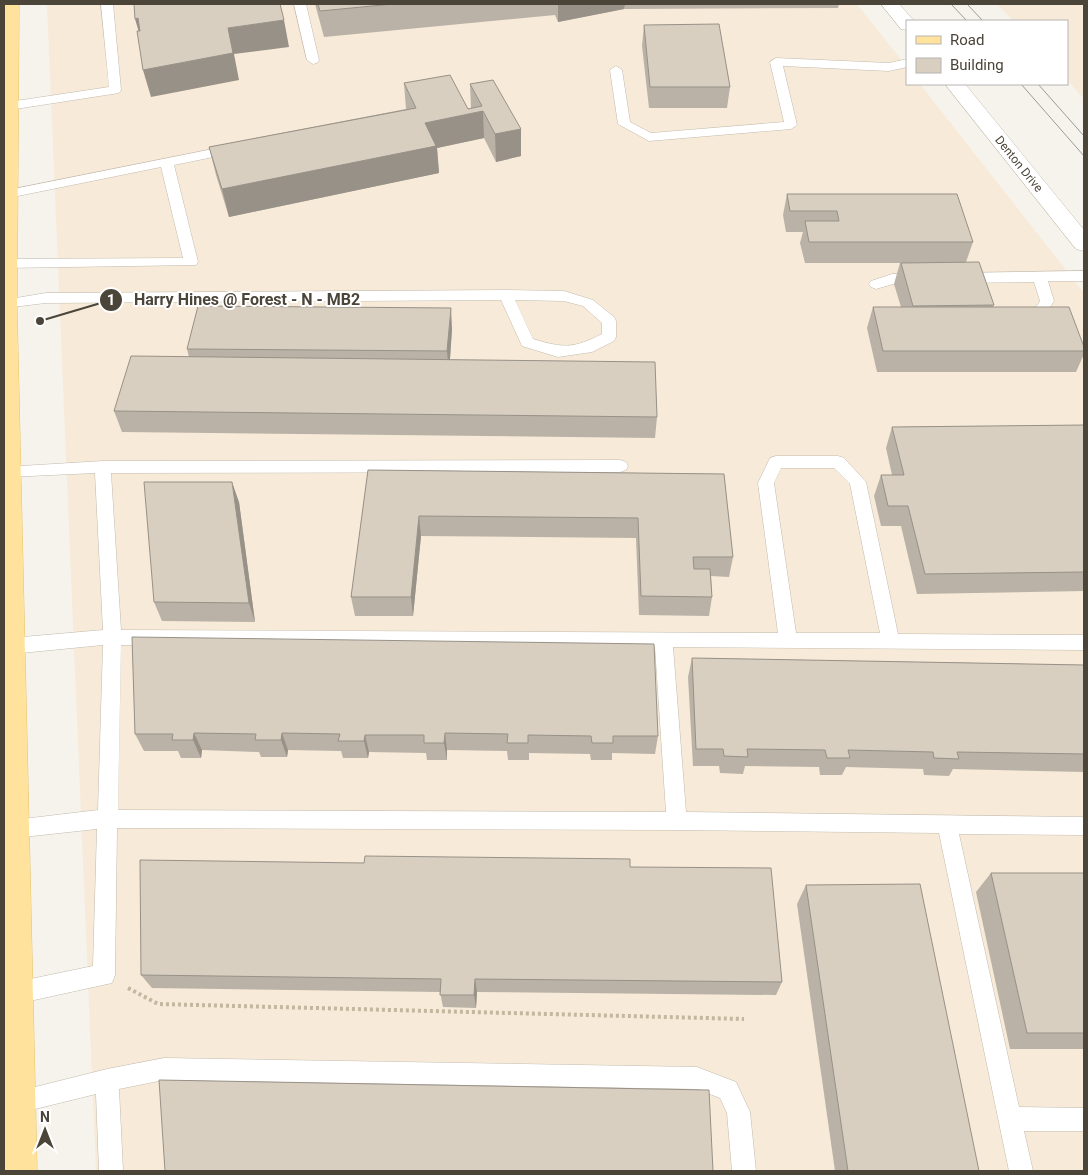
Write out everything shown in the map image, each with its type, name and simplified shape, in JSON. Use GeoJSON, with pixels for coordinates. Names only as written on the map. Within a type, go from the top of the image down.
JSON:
{"type":"FeatureCollection","features":[{"type":"Feature","properties":{"kind":"main road"},"geometry":{"type":"LineString","coordinates":[[10,4],[5,308],[11,646],[9,828],[16,993],[19,1171]]}},
{"type":"Feature","properties":{"kind":"street"},"geometry":{"type":"LineString","coordinates":[[890,4],[906,23]]}},
{"type":"Feature","properties":{"kind":"street","name":"Denton Drive"},"geometry":{"type":"LineString","coordinates":[[955,85],[1084,244]]}},
{"type":"Feature","properties":{"kind":"lane"},"geometry":{"type":"LineString","coordinates":[[9,106],[115,90],[107,4]]}},
{"type":"Feature","properties":{"kind":"lane"},"geometry":{"type":"LineString","coordinates":[[300,4],[313,60]]}},
{"type":"Feature","properties":{"kind":"lane"},"geometry":{"type":"LineString","coordinates":[[616,70],[624,124],[649,137],[791,125],[776,62],[889,67],[906,64]]}},
{"type":"Feature","properties":{"kind":"lane"},"geometry":{"type":"LineString","coordinates":[[8,194],[243,147]]}},
{"type":"Feature","properties":{"kind":"lane"},"geometry":{"type":"LineString","coordinates":[[7,264],[191,262],[167,163]]}},
{"type":"Feature","properties":{"kind":"lane"},"geometry":{"type":"LineString","coordinates":[[1040,276],[1047,301],[1041,310]]}},
{"type":"Feature","properties":{"kind":"lane"},"geometry":{"type":"LineString","coordinates":[[950,278],[1084,276]]}},
{"type":"Feature","properties":{"kind":"lane"},"geometry":{"type":"LineString","coordinates":[[876,284],[892,279],[931,278]]}},
{"type":"Feature","properties":{"kind":"lane"},"geometry":{"type":"LineString","coordinates":[[5,308],[46,298],[506,295],[564,296],[588,303],[609,321],[609,337],[587,348],[558,352],[527,342],[506,295]]}},
{"type":"Feature","properties":{"kind":"lane"},"geometry":{"type":"LineString","coordinates":[[788,639],[766,483],[776,462],[838,462],[858,482],[890,640]]}},
{"type":"Feature","properties":{"kind":"lane"},"geometry":{"type":"LineString","coordinates":[[9,471],[103,467],[620,466]]}},
{"type":"Feature","properties":{"kind":"lane"},"geometry":{"type":"LineString","coordinates":[[16,993],[104,975],[112,637],[103,467]]}},
{"type":"Feature","properties":{"kind":"lane"},"geometry":{"type":"LineString","coordinates":[[11,646],[112,637],[663,638],[1084,642]]}},
{"type":"Feature","properties":{"kind":"lane"},"geometry":{"type":"LineString","coordinates":[[663,638],[677,821]]}},
{"type":"Feature","properties":{"kind":"lane"},"geometry":{"type":"LineString","coordinates":[[9,828],[107,819],[677,821],[1084,826]]}},
{"type":"Feature","properties":{"kind":"lane"},"geometry":{"type":"LineString","coordinates":[[947,824],[1021,1171]]}},
{"type":"Feature","properties":{"kind":"lane"},"geometry":{"type":"LineString","coordinates":[[18,1102],[107,1080],[164,1069],[697,1078],[728,1090],[738,1112],[744,1171]]}},
{"type":"Feature","properties":{"kind":"lane"},"geometry":{"type":"LineString","coordinates":[[107,1080],[111,1171]]}},
{"type":"Feature","properties":{"kind":"lane"},"geometry":{"type":"LineString","coordinates":[[1010,1118],[1084,1119]]}},
{"type":"Feature","properties":{"kind":"path"},"geometry":{"type":"LineString","coordinates":[[104,975],[158,1004],[744,1019]]}},
{"type":"Feature","properties":{"kind":"shaded area"},"geometry":{"type":"Polygon","coordinates":[[[47,4],[857,4],[906,66],[906,85],[921,85],[1084,293],[1084,1171],[96,1171],[47,4]]]}},
{"type":"Feature","properties":{"kind":"shaded area"},"geometry":{"type":"Polygon","coordinates":[[[997,4],[1084,4],[1084,99],[1068,81],[1068,20],[1012,20],[997,4]]]}},
{"type":"Feature","properties":{"kind":"building"},"geometry":{"type":"Polygon","coordinates":[[[134,4],[280,4],[284,20],[228,28],[233,53],[143,70],[137,31],[140,31],[138,18],[135,19],[134,4]]]}},
{"type":"Feature","properties":{"kind":"building"},"geometry":{"type":"Polygon","coordinates":[[[318,4],[393,4],[320,11],[318,4]]]}},
{"type":"Feature","properties":{"kind":"building"},"geometry":{"type":"Polygon","coordinates":[[[719,24],[730,87],[650,87],[644,25],[719,24]]]}},
{"type":"Feature","properties":{"kind":"building"},"geometry":{"type":"Polygon","coordinates":[[[450,75],[468,109],[482,106],[470,84],[493,80],[521,129],[495,134],[483,111],[425,123],[436,146],[222,189],[209,147],[416,108],[404,83],[450,75]]]}},
{"type":"Feature","properties":{"kind":"building"},"geometry":{"type":"Polygon","coordinates":[[[787,194],[957,194],[973,242],[809,242],[805,221],[839,221],[837,211],[790,211],[787,194]]]}},
{"type":"Feature","properties":{"kind":"building"},"geometry":{"type":"Polygon","coordinates":[[[979,262],[994,305],[913,306],[901,263],[979,262]]]}},
{"type":"Feature","properties":{"kind":"building"},"geometry":{"type":"Polygon","coordinates":[[[198,306],[451,308],[447,351],[187,349],[198,306]]]}},
{"type":"Feature","properties":{"kind":"building"},"geometry":{"type":"Polygon","coordinates":[[[873,307],[1069,307],[1084,351],[883,351],[873,307]]]}},
{"type":"Feature","properties":{"kind":"building"},"geometry":{"type":"Polygon","coordinates":[[[131,356],[655,362],[657,417],[114,411],[131,356]]]}},
{"type":"Feature","properties":{"kind":"building"},"geometry":{"type":"Polygon","coordinates":[[[1084,425],[1084,572],[925,574],[908,506],[888,506],[881,475],[904,475],[892,427],[1084,425]]]}},
{"type":"Feature","properties":{"kind":"building"},"geometry":{"type":"Polygon","coordinates":[[[368,470],[724,474],[733,557],[693,557],[694,569],[710,569],[712,597],[641,596],[638,518],[419,516],[411,597],[351,597],[368,470]]]}},
{"type":"Feature","properties":{"kind":"building"},"geometry":{"type":"Polygon","coordinates":[[[144,482],[232,482],[249,603],[154,602],[144,482]]]}},
{"type":"Feature","properties":{"kind":"building"},"geometry":{"type":"Polygon","coordinates":[[[132,637],[654,644],[658,736],[613,736],[613,743],[592,743],[591,736],[528,735],[528,743],[507,743],[508,734],[445,733],[444,743],[424,743],[424,735],[365,735],[364,741],[338,741],[340,734],[282,733],[281,740],[255,740],[256,734],[194,733],[193,740],[172,740],[173,734],[135,734],[132,637]]]}},
{"type":"Feature","properties":{"kind":"building"},"geometry":{"type":"Polygon","coordinates":[[[692,658],[1084,665],[1084,754],[957,752],[959,759],[934,758],[933,752],[848,750],[850,758],[827,758],[825,750],[747,749],[748,757],[724,756],[723,749],[696,749],[692,658]]]}},
{"type":"Feature","properties":{"kind":"building"},"geometry":{"type":"Polygon","coordinates":[[[365,856],[630,859],[630,867],[771,868],[782,982],[475,979],[474,995],[440,995],[441,979],[141,975],[140,860],[364,863],[365,856]]]}},
{"type":"Feature","properties":{"kind":"building"},"geometry":{"type":"Polygon","coordinates":[[[991,873],[1084,873],[1084,1033],[1027,1033],[991,873]]]}},
{"type":"Feature","properties":{"kind":"building"},"geometry":{"type":"Polygon","coordinates":[[[920,884],[979,1171],[848,1171],[806,885],[920,884]]]}},
{"type":"Feature","properties":{"kind":"building"},"geometry":{"type":"Polygon","coordinates":[[[159,1080],[709,1090],[713,1171],[165,1171],[159,1080]]]}},
{"type":"Feature","properties":{"kind":"tram line"},"geometry":{"type":"LineString","coordinates":[[951,4],[966,20]]}},
{"type":"Feature","properties":{"kind":"tram line"},"geometry":{"type":"LineString","coordinates":[[967,4],[982,20]]}},
{"type":"Feature","properties":{"kind":"tram line"},"geometry":{"type":"LineString","coordinates":[[1022,85],[1084,156]]}},
{"type":"Feature","properties":{"kind":"tram line"},"geometry":{"type":"LineString","coordinates":[[1039,85],[1084,136]]}},
{"type":"Feature","properties":{"kind":"place","name":"Harry Hines @ Forest - N - MB2"},"geometry":{"type":"Point","coordinates":[40,321]}}]}
